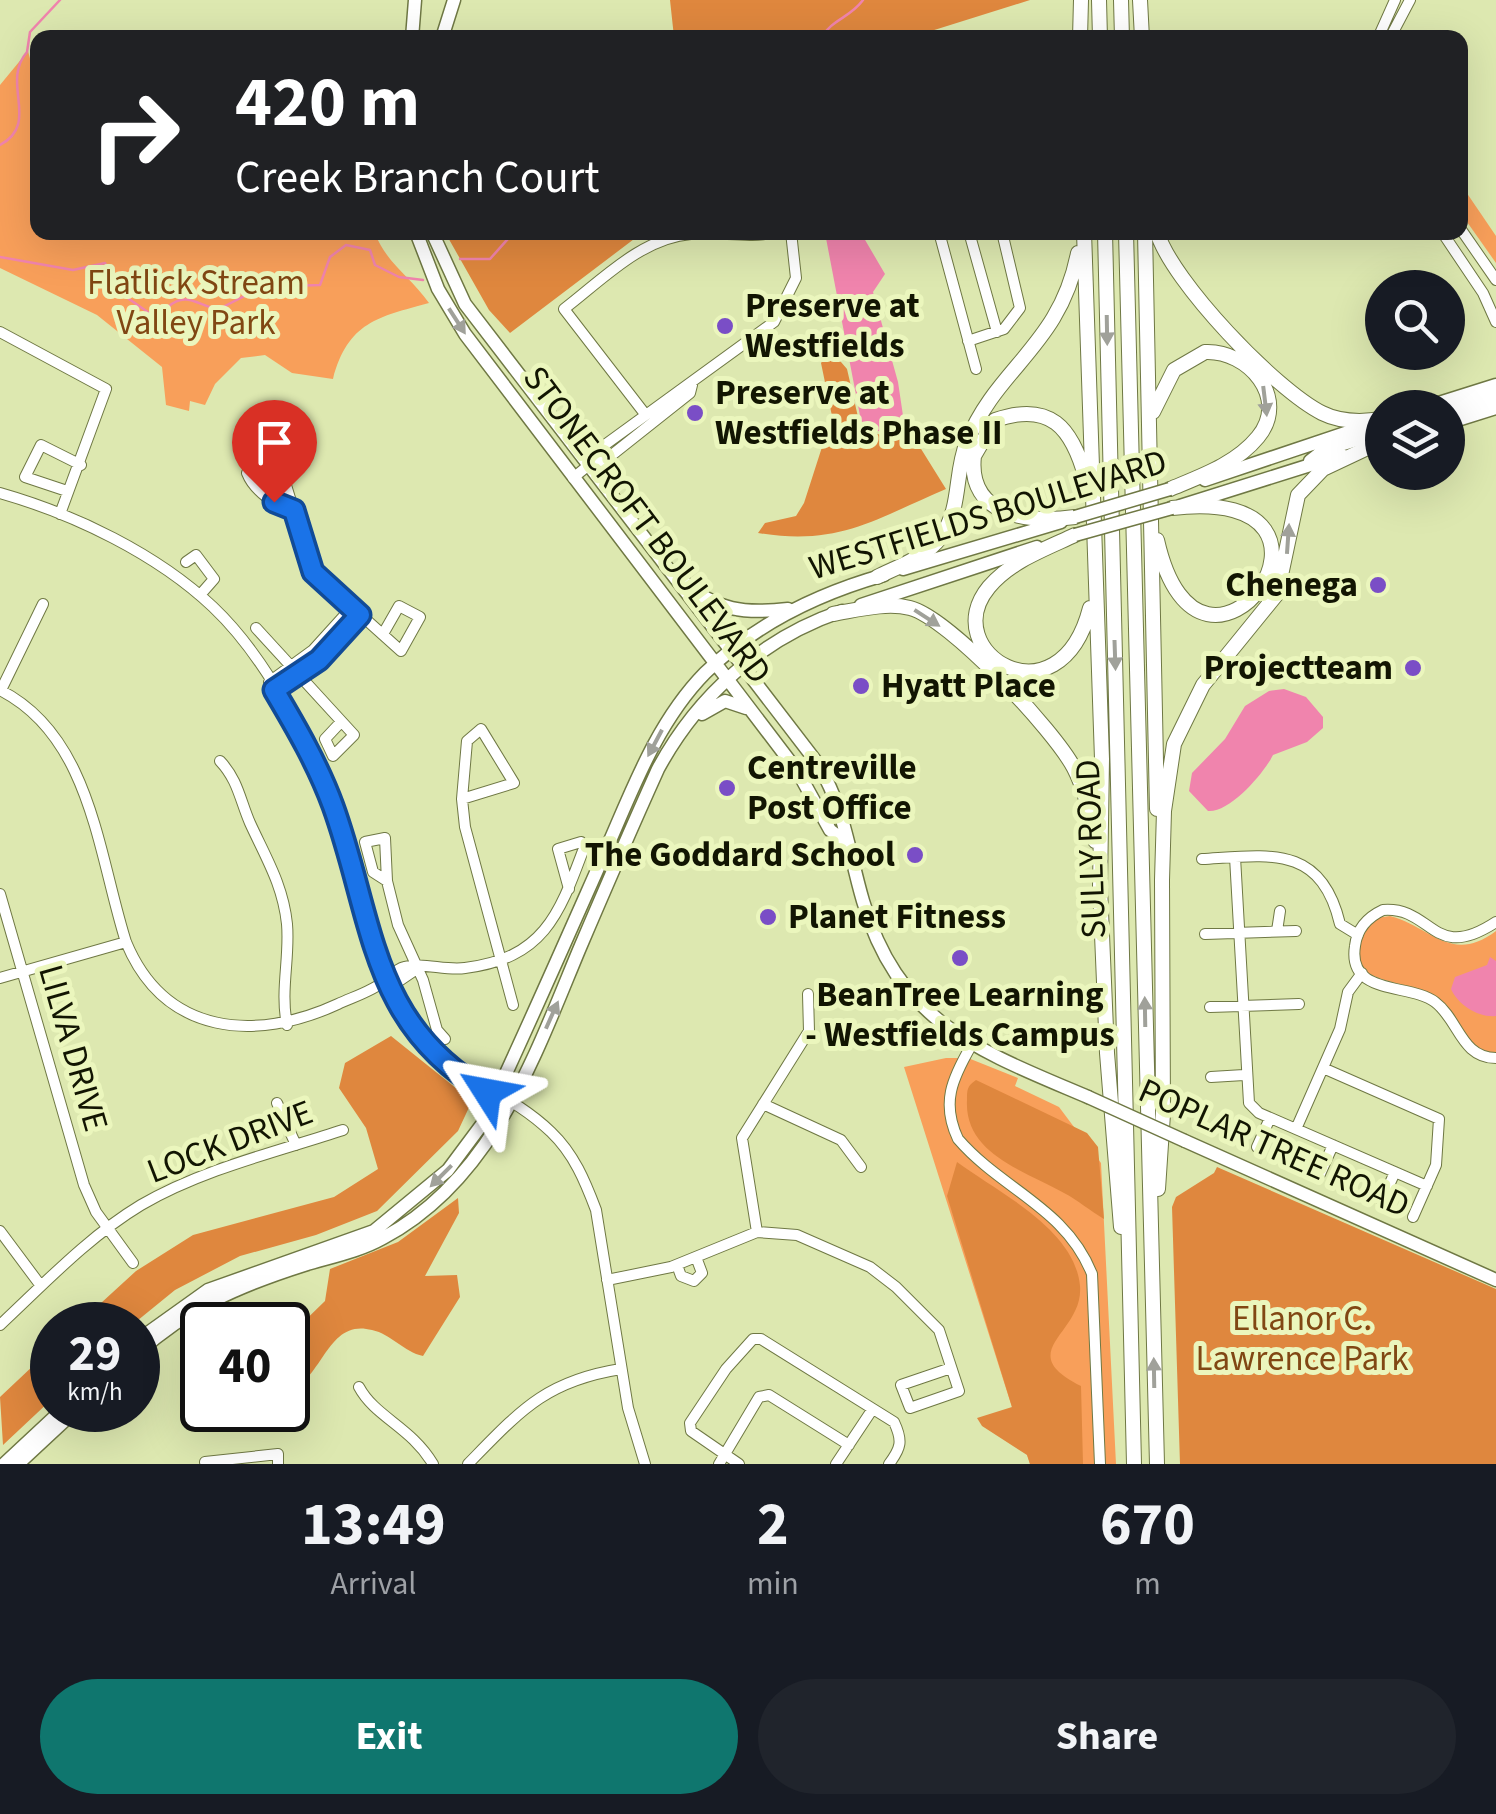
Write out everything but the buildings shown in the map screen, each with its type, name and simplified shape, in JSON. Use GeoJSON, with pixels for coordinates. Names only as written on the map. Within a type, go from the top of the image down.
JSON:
{"type":"FeatureCollection","features":[{"type":"Feature","properties":{"kind":"highway"},"geometry":{"type":"LineString","coordinates":[[1080,30],[1081,0]]}},
{"type":"Feature","properties":{"kind":"highway"},"geometry":{"type":"LineString","coordinates":[[1099,0],[1100,30]]}},
{"type":"Feature","properties":{"kind":"highway"},"geometry":{"type":"LineString","coordinates":[[1121,0],[1122,30]]}},
{"type":"Feature","properties":{"kind":"highway"},"geometry":{"type":"LineString","coordinates":[[1140,0],[1142,30]]}},
{"type":"Feature","properties":{"kind":"highway"},"geometry":{"type":"LineString","coordinates":[[877,577],[925,553],[951,521],[964,448],[974,424],[1048,332],[1072,280],[1081,240]]}},
{"type":"Feature","properties":{"kind":"highway"},"geometry":{"type":"LineString","coordinates":[[1083,240],[1102,759],[1100,887],[1108,1070],[1132,1372]]}},
{"type":"Feature","properties":{"kind":"highway","name":"SULLY ROAD"},"geometry":{"type":"LineString","coordinates":[[1105,240],[1134,1464]]}},
{"type":"Feature","properties":{"kind":"highway","name":"SULLY ROAD"},"geometry":{"type":"LineString","coordinates":[[1126,240],[1157,1464]]}},
{"type":"Feature","properties":{"kind":"highway"},"geometry":{"type":"LineString","coordinates":[[1146,240],[1153,745],[1162,880],[1163,1114],[1153,1320]]}},
{"type":"Feature","properties":{"kind":"highway"},"geometry":{"type":"LineString","coordinates":[[1161,240],[1189,291],[1306,403],[1345,420],[1365,420]]}},
{"type":"Feature","properties":{"kind":"highway"},"geometry":{"type":"LineString","coordinates":[[1149,443],[1157,397],[1174,370],[1189,359],[1205,352],[1224,353],[1239,359],[1260,378],[1268,413],[1258,438],[1212,472],[1170,489]]}},
{"type":"Feature","properties":{"kind":"highway"},"geometry":{"type":"LineString","coordinates":[[1075,517],[1018,518],[990,504],[972,467],[987,427],[994,420],[1023,412],[1041,414],[1058,423],[1068,433],[1092,500]]}},
{"type":"Feature","properties":{"kind":"highway"},"geometry":{"type":"LineString","coordinates":[[1162,880],[1170,760],[1192,702],[1277,594],[1287,558],[1290,514],[1303,488],[1324,469],[1365,447]]}},
{"type":"Feature","properties":{"kind":"highway"},"geometry":{"type":"LineString","coordinates":[[1150,510],[1168,576],[1186,602],[1217,614],[1252,602],[1266,584],[1271,569],[1268,540],[1260,527],[1241,512],[1215,505],[1172,508]]}},
{"type":"Feature","properties":{"kind":"highway"},"geometry":{"type":"LineString","coordinates":[[1075,535],[1015,564],[989,586],[976,613],[982,646],[1011,670],[1042,671],[1068,657],[1085,628],[1094,567]]}},
{"type":"Feature","properties":{"kind":"highway"},"geometry":{"type":"LineString","coordinates":[[833,614],[882,606],[916,610],[940,626],[1041,722],[1082,785],[1100,887]]}},
{"type":"Feature","properties":{"kind":"main road"},"geometry":{"type":"LineString","coordinates":[[413,30],[415,0]]}},
{"type":"Feature","properties":{"kind":"main road"},"geometry":{"type":"LineString","coordinates":[[445,30],[454,0]]}},
{"type":"Feature","properties":{"kind":"main road","name":"STONECROFT BOULEVARD"},"geometry":{"type":"LineString","coordinates":[[419,240],[451,313],[814,795],[830,830],[847,843]]}},
{"type":"Feature","properties":{"kind":"main road","name":"STONECROFT BOULEVARD"},"geometry":{"type":"LineString","coordinates":[[436,240],[465,304],[592,462],[825,776],[848,826],[847,843],[870,922],[893,971],[926,1013],[972,1046]]}},
{"type":"Feature","properties":{"kind":"main road"},"geometry":{"type":"LineString","coordinates":[[1465,395],[1496,385]]}},
{"type":"Feature","properties":{"kind":"main road"},"geometry":{"type":"LineString","coordinates":[[1465,407],[1496,397]]}},
{"type":"Feature","properties":{"kind":"main road"},"geometry":{"type":"LineString","coordinates":[[1465,418],[1496,408]]}},
{"type":"Feature","properties":{"kind":"main road","name":"WESTFIELDS BOULEVARD"},"geometry":{"type":"LineString","coordinates":[[160,1324],[208,1290],[374,1231],[448,1170],[496,1096],[651,750],[677,707],[730,651],[796,608],[877,577],[1365,426]]}},
{"type":"Feature","properties":{"kind":"main road","name":"WESTFIELDS BOULEVARD"},"geometry":{"type":"LineString","coordinates":[[160,1333],[214,1298],[351,1252],[409,1223],[460,1180],[511,1103],[667,752],[689,718],[742,666],[771,645],[833,614],[1365,444]]}},
{"type":"Feature","properties":{"kind":"main road"},"geometry":{"type":"LineString","coordinates":[[668,567],[700,597],[732,610],[796,608]]}},
{"type":"Feature","properties":{"kind":"main road"},"geometry":{"type":"LineString","coordinates":[[768,700],[760,681],[759,662],[771,645]]}},
{"type":"Feature","properties":{"kind":"main road"},"geometry":{"type":"LineString","coordinates":[[667,752],[718,702],[735,702],[755,716]]}},
{"type":"Feature","properties":{"kind":"main road","name":"POPLAR TREE ROAD"},"geometry":{"type":"LineString","coordinates":[[972,1046],[1496,1280]]}},
{"type":"Feature","properties":{"kind":"main road"},"geometry":{"type":"LineString","coordinates":[[4,1464],[38,1432]]}},
{"type":"Feature","properties":{"kind":"main road"},"geometry":{"type":"LineString","coordinates":[[18,1464],[52,1432]]}},
{"type":"Feature","properties":{"kind":"street"},"geometry":{"type":"LineString","coordinates":[[1381,30],[1394,0]]}},
{"type":"Feature","properties":{"kind":"street"},"geometry":{"type":"LineString","coordinates":[[1394,30],[1410,0]]}},
{"type":"Feature","properties":{"kind":"street"},"geometry":{"type":"LineString","coordinates":[[645,414],[564,309],[632,256],[663,240]]}},
{"type":"Feature","properties":{"kind":"street"},"geometry":{"type":"LineString","coordinates":[[573,478],[592,462],[594,452],[684,385],[692,385],[774,322],[784,309],[798,271],[792,240]]}},
{"type":"Feature","properties":{"kind":"street"},"geometry":{"type":"LineString","coordinates":[[942,240],[976,369]]}},
{"type":"Feature","properties":{"kind":"street"},"geometry":{"type":"LineString","coordinates":[[971,240],[997,332]]}},
{"type":"Feature","properties":{"kind":"street"},"geometry":{"type":"LineString","coordinates":[[968,340],[997,332],[1020,308],[1004,240]]}},
{"type":"Feature","properties":{"kind":"street"},"geometry":{"type":"LineString","coordinates":[[1447,240],[1483,292],[1496,322]]}},
{"type":"Feature","properties":{"kind":"street"},"geometry":{"type":"LineString","coordinates":[[1468,240],[1496,280]]}},
{"type":"Feature","properties":{"kind":"street"},"geometry":{"type":"LineString","coordinates":[[0,332],[106,389],[60,514]]}},
{"type":"Feature","properties":{"kind":"street"},"geometry":{"type":"LineString","coordinates":[[592,462],[602,462],[631,440],[690,393],[692,385]]}},
{"type":"Feature","properties":{"kind":"street"},"geometry":{"type":"LineString","coordinates":[[275,407],[247,473],[250,481],[281,507],[294,510]]}},
{"type":"Feature","properties":{"kind":"street"},"geometry":{"type":"LineString","coordinates":[[67,490],[25,477],[41,445],[81,465]]}},
{"type":"Feature","properties":{"kind":"street"},"geometry":{"type":"LineString","coordinates":[[258,450],[280,466],[313,572],[383,634]]}},
{"type":"Feature","properties":{"kind":"street"},"geometry":{"type":"LineString","coordinates":[[0,493],[60,514],[130,550],[200,595],[238,634],[271,686],[333,805],[385,982],[403,1015],[432,1050],[470,1082],[511,1103],[552,1134],[576,1164],[596,1210],[621,1370],[644,1464]]}},
{"type":"Feature","properties":{"kind":"street"},"geometry":{"type":"LineString","coordinates":[[186,562],[196,555],[214,579],[200,595]]}},
{"type":"Feature","properties":{"kind":"street"},"geometry":{"type":"LineString","coordinates":[[44,604],[0,690],[41,718],[69,757],[126,942],[152,984],[193,1014],[239,1028],[286,1025],[385,982],[407,966],[466,968],[500,958],[524,950],[540,938],[569,889]]}},
{"type":"Feature","properties":{"kind":"street"},"geometry":{"type":"LineString","coordinates":[[271,686],[296,672],[356,611]]}},
{"type":"Feature","properties":{"kind":"street"},"geometry":{"type":"LineString","coordinates":[[256,628],[340,723]]}},
{"type":"Feature","properties":{"kind":"street"},"geometry":{"type":"LineString","coordinates":[[462,798],[514,783],[481,729],[468,741],[462,798],[465,826],[514,1005]]}},
{"type":"Feature","properties":{"kind":"street"},"geometry":{"type":"LineString","coordinates":[[220,761],[235,779],[280,886],[288,928],[282,985],[286,1025]]}},
{"type":"Feature","properties":{"kind":"street"},"geometry":{"type":"LineString","coordinates":[[1235,857],[1244,1076],[1249,1103],[1270,1118],[1427,1186]]}},
{"type":"Feature","properties":{"kind":"street"},"geometry":{"type":"LineString","coordinates":[[1202,858],[1292,858],[1330,888],[1340,924],[1358,935]]}},
{"type":"Feature","properties":{"kind":"street"},"geometry":{"type":"LineString","coordinates":[[387,881],[398,924],[418,968],[437,1030],[445,1039]]}},
{"type":"Feature","properties":{"kind":"street","name":"LILVA DRIVE"},"geometry":{"type":"LineString","coordinates":[[0,894],[84,1185],[106,1228],[133,1263]]}},
{"type":"Feature","properties":{"kind":"street"},"geometry":{"type":"LineString","coordinates":[[1495,919],[1465,938],[1448,937],[1391,910],[1376,914],[1358,935],[1354,952],[1362,974],[1378,986],[1411,990],[1433,1000],[1476,1054],[1496,1058]]}},
{"type":"Feature","properties":{"kind":"street"},"geometry":{"type":"LineString","coordinates":[[1277,932],[1280,911]]}},
{"type":"Feature","properties":{"kind":"street"},"geometry":{"type":"LineString","coordinates":[[1205,934],[1296,931]]}},
{"type":"Feature","properties":{"kind":"street"},"geometry":{"type":"LineString","coordinates":[[0,978],[126,942]]}},
{"type":"Feature","properties":{"kind":"street"},"geometry":{"type":"LineString","coordinates":[[1296,1129],[1340,1029],[1348,992],[1362,974]]}},
{"type":"Feature","properties":{"kind":"street"},"geometry":{"type":"LineString","coordinates":[[757,1232],[741,1145],[809,1031],[808,994]]}},
{"type":"Feature","properties":{"kind":"street"},"geometry":{"type":"LineString","coordinates":[[1210,1007],[1300,1004]]}},
{"type":"Feature","properties":{"kind":"street"},"geometry":{"type":"LineString","coordinates":[[972,1046],[948,1094],[950,1122],[958,1139],[1050,1212],[1074,1238],[1092,1274],[1100,1464]]}},
{"type":"Feature","properties":{"kind":"street"},"geometry":{"type":"LineString","coordinates":[[1324,1068],[1439,1119],[1439,1154],[1413,1217]]}},
{"type":"Feature","properties":{"kind":"street"},"geometry":{"type":"LineString","coordinates":[[1211,1077],[1244,1076]]}},
{"type":"Feature","properties":{"kind":"street"},"geometry":{"type":"LineString","coordinates":[[277,1103],[296,1145]]}},
{"type":"Feature","properties":{"kind":"street"},"geometry":{"type":"LineString","coordinates":[[763,1104],[841,1140],[861,1167]]}},
{"type":"Feature","properties":{"kind":"street"},"geometry":{"type":"LineString","coordinates":[[1257,1147],[1270,1118]]}},
{"type":"Feature","properties":{"kind":"street","name":"LOCK DRIVE"},"geometry":{"type":"LineString","coordinates":[[0,1324],[106,1228],[179,1185],[343,1130]]}},
{"type":"Feature","properties":{"kind":"street"},"geometry":{"type":"LineString","coordinates":[[1320,1174],[1333,1145]]}},
{"type":"Feature","properties":{"kind":"street"},"geometry":{"type":"LineString","coordinates":[[1382,1201],[1395,1172]]}},
{"type":"Feature","properties":{"kind":"street"},"geometry":{"type":"LineString","coordinates":[[0,1230],[41,1286]]}},
{"type":"Feature","properties":{"kind":"street"},"geometry":{"type":"LineString","coordinates":[[606,1280],[677,1265],[757,1232],[797,1235],[870,1266],[938,1330],[951,1368],[958,1391],[910,1408],[901,1385],[951,1368]]}},
{"type":"Feature","properties":{"kind":"street"},"geometry":{"type":"LineString","coordinates":[[677,1265],[682,1276],[694,1281],[702,1273],[696,1257]]}},
{"type":"Feature","properties":{"kind":"street"},"geometry":{"type":"LineString","coordinates":[[739,1464],[722,1460],[691,1432],[690,1423],[726,1368],[753,1339],[761,1339],[894,1422],[901,1448],[889,1464]]}},
{"type":"Feature","properties":{"kind":"street"},"geometry":{"type":"LineString","coordinates":[[468,1464],[523,1408],[547,1390],[572,1379],[621,1370]]}},
{"type":"Feature","properties":{"kind":"street"},"geometry":{"type":"LineString","coordinates":[[359,1387],[369,1404],[414,1436],[434,1464]]}},
{"type":"Feature","properties":{"kind":"street"},"geometry":{"type":"LineString","coordinates":[[722,1460],[759,1397],[769,1395],[849,1446]]}},
{"type":"Feature","properties":{"kind":"street"},"geometry":{"type":"LineString","coordinates":[[836,1464],[872,1410]]}},
{"type":"Feature","properties":{"kind":"street"},"geometry":{"type":"LineString","coordinates":[[204,1462],[278,1454],[278,1464]]}},
{"type":"Feature","properties":{"kind":"green space"},"geometry":{"type":"Polygon","coordinates":[[[670,0],[1030,0],[934,30],[673,30],[670,0]]]}},
{"type":"Feature","properties":{"kind":"green space","name":"Flatlick Stream Valley Park"},"geometry":{"type":"Polygon","coordinates":[[[28,51],[30,240],[378,240],[385,253],[429,303],[368,325],[347,345],[333,379],[292,373],[265,355],[241,358],[215,384],[205,405],[190,401],[189,411],[166,405],[162,367],[97,315],[0,268],[0,85],[28,51]]]}},
{"type":"Feature","properties":{"kind":"green space"},"geometry":{"type":"Polygon","coordinates":[[[1468,195],[1496,236],[1496,263],[1468,223],[1468,195]]]}},
{"type":"Feature","properties":{"kind":"green space"},"geometry":{"type":"Polygon","coordinates":[[[449,240],[633,240],[510,333],[489,310],[449,240]]]}},
{"type":"Feature","properties":{"kind":"green space"},"geometry":{"type":"Polygon","coordinates":[[[827,355],[835,355],[847,369],[861,430],[918,444],[946,489],[876,520],[834,533],[758,533],[765,523],[796,516],[804,503],[832,416],[821,363],[827,355]]]}},
{"type":"Feature","properties":{"kind":"green space"},"geometry":{"type":"Polygon","coordinates":[[[1390,916],[1453,944],[1480,941],[1496,931],[1496,1053],[1476,1046],[1437,997],[1374,976],[1362,968],[1356,957],[1360,940],[1376,918],[1390,916]]]}},
{"type":"Feature","properties":{"kind":"green space"},"geometry":{"type":"Polygon","coordinates":[[[391,1036],[472,1101],[458,1131],[377,1211],[316,1235],[240,1256],[175,1290],[160,1302],[102,1302],[136,1271],[193,1235],[334,1197],[378,1169],[366,1128],[339,1088],[345,1063],[391,1036]]]}},
{"type":"Feature","properties":{"kind":"green space","name":"Ellanor C. Lawrence Park"},"geometry":{"type":"Polygon","coordinates":[[[946,1058],[968,1058],[1018,1078],[1015,1086],[1059,1107],[1101,1163],[1116,1464],[1030,1464],[904,1067],[946,1058]]]}},
{"type":"Feature","properties":{"kind":"green space"},"geometry":{"type":"Polygon","coordinates":[[[976,1080],[1087,1133],[1098,1147],[1104,1219],[986,1147],[969,1119],[967,1091],[976,1080]]]}},
{"type":"Feature","properties":{"kind":"green space"},"geometry":{"type":"Polygon","coordinates":[[[957,1162],[1032,1214],[1065,1247],[1075,1266],[1080,1286],[1078,1303],[1051,1352],[1052,1362],[1061,1374],[1081,1386],[1083,1464],[1030,1464],[1027,1455],[982,1426],[977,1418],[1012,1407],[947,1196],[957,1162]]]}},
{"type":"Feature","properties":{"kind":"green space","name":"Ellanor C. Lawrence Park"},"geometry":{"type":"Polygon","coordinates":[[[1217,1167],[1496,1289],[1496,1464],[1180,1464],[1172,1207],[1176,1197],[1214,1173],[1217,1167]]]}},
{"type":"Feature","properties":{"kind":"green space"},"geometry":{"type":"Polygon","coordinates":[[[458,1198],[459,1213],[425,1276],[457,1275],[460,1297],[423,1356],[379,1332],[357,1329],[335,1341],[310,1375],[310,1316],[325,1301],[330,1269],[398,1242],[458,1198]]]}},
{"type":"Feature","properties":{"kind":"green space"},"geometry":{"type":"Polygon","coordinates":[[[30,1369],[30,1420],[3,1445],[0,1397],[30,1369]]]}},
{"type":"Feature","properties":{"kind":"shaded area"},"geometry":{"type":"Polygon","coordinates":[[[826,240],[865,240],[885,274],[873,292],[898,382],[905,429],[876,430],[861,421],[826,240]]]}},
{"type":"Feature","properties":{"kind":"shaded area"},"geometry":{"type":"Polygon","coordinates":[[[1284,689],[1306,697],[1323,717],[1323,728],[1307,742],[1273,755],[1236,799],[1208,811],[1189,791],[1192,773],[1225,739],[1245,706],[1269,691],[1284,689]]]}},
{"type":"Feature","properties":{"kind":"shaded area"},"geometry":{"type":"Polygon","coordinates":[[[1490,957],[1496,961],[1496,1016],[1470,1009],[1451,989],[1455,977],[1487,965],[1490,957]]]}},
{"type":"Feature","properties":{"kind":"waterway"},"geometry":{"type":"LineString","coordinates":[[32,30],[60,0]]}},
{"type":"Feature","properties":{"kind":"waterway"},"geometry":{"type":"LineString","coordinates":[[828,30],[863,0]]}},
{"type":"Feature","properties":{"kind":"waterway"},"geometry":{"type":"LineString","coordinates":[[0,145],[18,126],[17,77],[30,32]]}},
{"type":"Feature","properties":{"kind":"waterway"},"geometry":{"type":"LineString","coordinates":[[460,259],[490,259],[507,240]]}},
{"type":"Feature","properties":{"kind":"waterway"},"geometry":{"type":"LineString","coordinates":[[0,257],[73,270],[105,263],[119,292],[152,315],[157,333],[167,326],[168,307],[181,300],[219,309],[262,287],[320,285],[330,257],[346,245],[370,250],[375,265],[399,277],[423,280]]}},
{"type":"Feature","properties":{"kind":"place","name":"Preserve at Westfields"},"geometry":{"type":"Point","coordinates":[725,326]}},
{"type":"Feature","properties":{"kind":"place","name":"Preserve at Westfields Phase II"},"geometry":{"type":"Point","coordinates":[695,413]}},
{"type":"Feature","properties":{"kind":"place","name":"Chenega"},"geometry":{"type":"Point","coordinates":[1378,585]}},
{"type":"Feature","properties":{"kind":"place","name":"Projectteam"},"geometry":{"type":"Point","coordinates":[1413,668]}},
{"type":"Feature","properties":{"kind":"place","name":"Hyatt Place"},"geometry":{"type":"Point","coordinates":[861,686]}},
{"type":"Feature","properties":{"kind":"place","name":"Centreville Post Office"},"geometry":{"type":"Point","coordinates":[727,788]}},
{"type":"Feature","properties":{"kind":"place","name":"The Goddard School"},"geometry":{"type":"Point","coordinates":[915,855]}},
{"type":"Feature","properties":{"kind":"place","name":"Planet Fitness"},"geometry":{"type":"Point","coordinates":[768,917]}},
{"type":"Feature","properties":{"kind":"place","name":"BeanTree Learning - Westfields Campus"},"geometry":{"type":"Point","coordinates":[960,958]}},
{"type":"Feature","properties":{"kind":"route"},"geometry":{"type":"LineString","coordinates":[[274,502],[294,510],[313,572],[360,615],[319,660],[274,690],[318,769],[333,805],[376,962],[389,990],[403,1015],[432,1050],[487,1092]]}}]}
